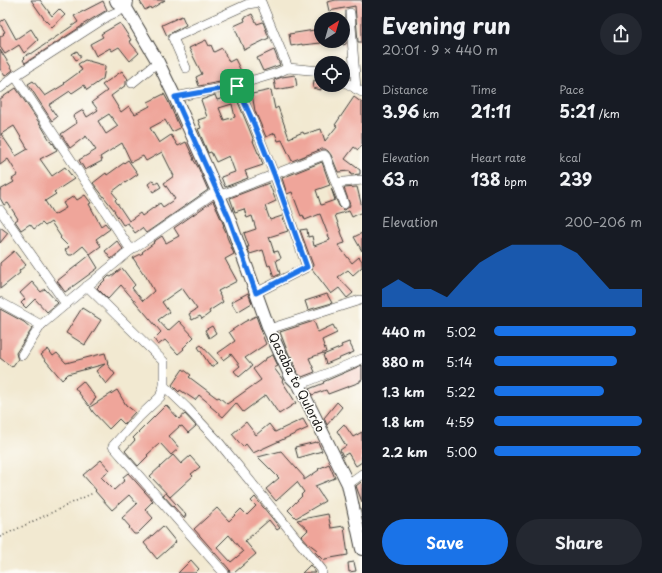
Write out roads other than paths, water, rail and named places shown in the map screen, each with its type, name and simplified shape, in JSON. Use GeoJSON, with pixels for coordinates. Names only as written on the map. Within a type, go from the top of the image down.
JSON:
{"type":"FeatureCollection","features":[{"type":"Feature","properties":{"kind":"street"},"geometry":{"type":"LineString","coordinates":[[116,0],[117,2],[126,4]]}},
{"type":"Feature","properties":{"kind":"street"},"geometry":{"type":"LineString","coordinates":[[186,68],[173,38],[248,4],[261,2],[288,68]]}},
{"type":"Feature","properties":{"kind":"street"},"geometry":{"type":"LineString","coordinates":[[0,88],[15,76],[126,4]]}},
{"type":"Feature","properties":{"kind":"street","name":"Qasaba to Qulordo"},"geometry":{"type":"LineString","coordinates":[[126,4],[158,62],[218,192],[229,218],[269,329],[291,376],[299,385],[348,484],[362,549]]}},
{"type":"Feature","properties":{"kind":"street"},"geometry":{"type":"LineString","coordinates":[[350,13],[359,91]]}},
{"type":"Feature","properties":{"kind":"street"},"geometry":{"type":"LineString","coordinates":[[132,83],[158,62]]}},
{"type":"Feature","properties":{"kind":"street"},"geometry":{"type":"LineString","coordinates":[[175,97],[237,86],[288,68],[314,70]]}},
{"type":"Feature","properties":{"kind":"street"},"geometry":{"type":"LineString","coordinates":[[15,76],[131,250]]}},
{"type":"Feature","properties":{"kind":"street"},"geometry":{"type":"LineString","coordinates":[[350,85],[359,91]]}},
{"type":"Feature","properties":{"kind":"street"},"geometry":{"type":"LineString","coordinates":[[237,86],[274,174],[307,267],[256,293]]}},
{"type":"Feature","properties":{"kind":"street"},"geometry":{"type":"LineString","coordinates":[[22,355],[42,325],[87,286],[131,250],[211,195],[218,192],[224,194],[324,155],[344,204]]}},
{"type":"Feature","properties":{"kind":"street"},"geometry":{"type":"LineString","coordinates":[[336,182],[362,180]]}},
{"type":"Feature","properties":{"kind":"street"},"geometry":{"type":"LineString","coordinates":[[0,210],[66,304]]}},
{"type":"Feature","properties":{"kind":"street"},"geometry":{"type":"LineString","coordinates":[[87,286],[164,362],[164,386],[160,397],[139,417],[113,446],[224,573]]}},
{"type":"Feature","properties":{"kind":"street"},"geometry":{"type":"LineString","coordinates":[[269,329],[360,300]]}},
{"type":"Feature","properties":{"kind":"street"},"geometry":{"type":"LineString","coordinates":[[0,302],[42,325]]}},
{"type":"Feature","properties":{"kind":"street"},"geometry":{"type":"LineString","coordinates":[[299,385],[362,359]]}},
{"type":"Feature","properties":{"kind":"street"},"geometry":{"type":"LineString","coordinates":[[164,386],[217,440],[322,570],[322,573]]}},
{"type":"Feature","properties":{"kind":"street"},"geometry":{"type":"LineString","coordinates":[[348,484],[362,474]]}}]}
